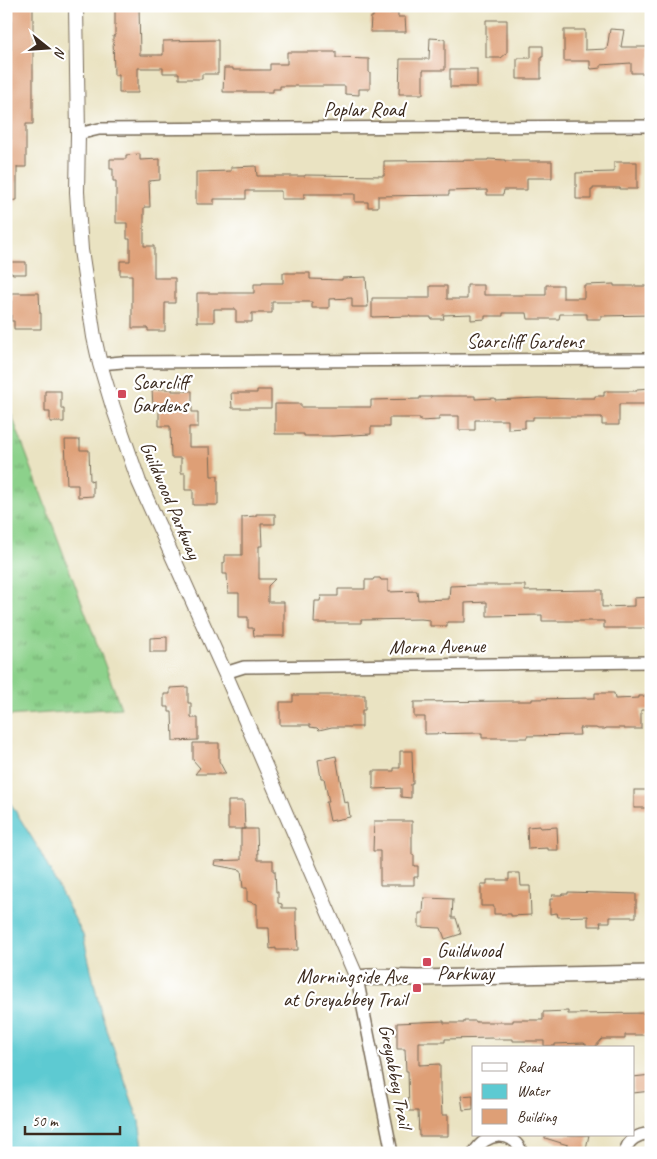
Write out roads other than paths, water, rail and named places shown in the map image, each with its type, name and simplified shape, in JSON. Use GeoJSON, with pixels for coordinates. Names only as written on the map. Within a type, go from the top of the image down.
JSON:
{"type":"FeatureCollection","features":[{"type":"Feature","properties":{"kind":"main road"},"geometry":{"type":"LineString","coordinates":[[357,978],[370,976],[418,978],[651,973]]}},
{"type":"Feature","properties":{"kind":"street","name":"Guildwood Parkway"},"geometry":{"type":"LineString","coordinates":[[76,6],[77,192],[81,250],[100,364],[139,482],[225,673],[357,978]]}},
{"type":"Feature","properties":{"kind":"street","name":"Poplar Road"},"geometry":{"type":"LineString","coordinates":[[78,134],[99,129],[651,126]]}},
{"type":"Feature","properties":{"kind":"street","name":"Scarcliff Gardens"},"geometry":{"type":"LineString","coordinates":[[100,364],[122,362],[651,359]]}},
{"type":"Feature","properties":{"kind":"street","name":"Morna Avenue"},"geometry":{"type":"LineString","coordinates":[[225,673],[244,667],[651,662]]}},
{"type":"Feature","properties":{"kind":"street","name":"Greyabbey Trail"},"geometry":{"type":"LineString","coordinates":[[357,978],[392,1153]]}},
{"type":"Feature","properties":{"kind":"street"},"geometry":{"type":"LineString","coordinates":[[625,1153],[633,1138],[651,1134]]}},
{"type":"Feature","properties":{"kind":"street"},"geometry":{"type":"LineString","coordinates":[[474,1153],[478,1145],[485,1140],[500,1136],[508,1138],[515,1143],[522,1153]]}},
{"type":"Feature","properties":{"kind":"water"},"geometry":{"type":"Polygon","coordinates":[[[6,796],[37,846],[83,935],[101,1013],[139,1121],[144,1153],[6,1153],[6,796]]]}},
{"type":"Feature","properties":{"kind":"place","name":"Scarcliff Gardens"},"geometry":{"type":"Point","coordinates":[122,394]}},
{"type":"Feature","properties":{"kind":"place","name":"Guildwood Parkway"},"geometry":{"type":"Point","coordinates":[427,962]}},
{"type":"Feature","properties":{"kind":"place","name":"Morningside Ave at Greyabbey Trail"},"geometry":{"type":"Point","coordinates":[417,988]}}]}
